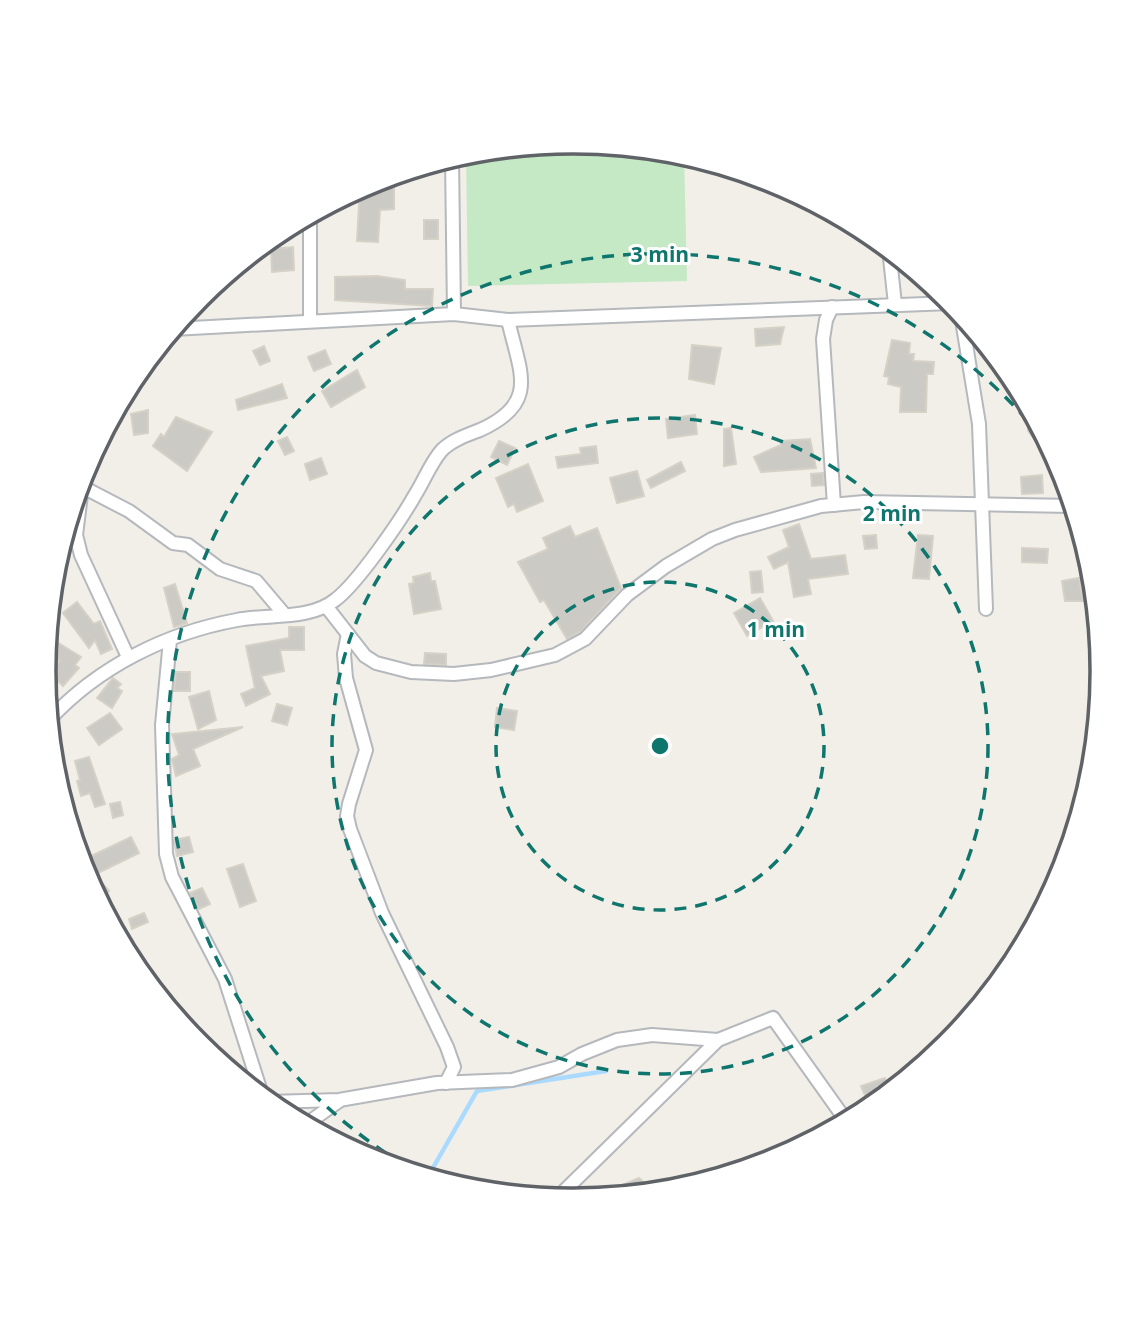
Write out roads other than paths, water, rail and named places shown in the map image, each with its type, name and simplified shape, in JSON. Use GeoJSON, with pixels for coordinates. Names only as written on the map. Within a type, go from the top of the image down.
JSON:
{"type":"FeatureCollection","features":[{"type":"Feature","properties":{"kind":"street"},"geometry":{"type":"LineString","coordinates":[[452,169],[454,314]]}},
{"type":"Feature","properties":{"kind":"street"},"geometry":{"type":"LineString","coordinates":[[310,226],[310,320]]}},
{"type":"Feature","properties":{"kind":"street"},"geometry":{"type":"LineString","coordinates":[[891,263],[895,304]]}},
{"type":"Feature","properties":{"kind":"street"},"geometry":{"type":"LineString","coordinates":[[187,327],[454,314],[508,320],[937,303]]}},
{"type":"Feature","properties":{"kind":"street"},"geometry":{"type":"LineString","coordinates":[[832,307],[826,320],[823,339],[834,505]]}},
{"type":"Feature","properties":{"kind":"street"},"geometry":{"type":"LineString","coordinates":[[58,712],[84,686],[128,657],[170,640],[235,620],[326,606],[341,595],[408,507],[443,448],[496,422],[517,405],[521,394],[520,375],[508,320]]}},
{"type":"Feature","properties":{"kind":"street"},"geometry":{"type":"LineString","coordinates":[[964,333],[979,424],[986,609]]}},
{"type":"Feature","properties":{"kind":"street"},"geometry":{"type":"LineString","coordinates":[[89,490],[129,511],[173,543],[188,545],[220,569],[257,581],[284,614]]}},
{"type":"Feature","properties":{"kind":"street"},"geometry":{"type":"LineString","coordinates":[[326,606],[365,656],[376,663],[411,672],[454,674],[491,670],[555,655],[585,639],[627,595],[666,566],[712,539],[834,505],[1063,506]]}},
{"type":"Feature","properties":{"kind":"street"},"geometry":{"type":"LineString","coordinates":[[77,527],[80,555],[128,657]]}},
{"type":"Feature","properties":{"kind":"street"},"geometry":{"type":"LineString","coordinates":[[348,634],[344,654],[346,678],[366,750],[347,816],[382,912],[447,1047],[454,1068],[446,1083]]}},
{"type":"Feature","properties":{"kind":"street"},"geometry":{"type":"LineString","coordinates":[[170,640],[162,725],[166,854],[172,877],[225,979],[256,1080]]}},
{"type":"Feature","properties":{"kind":"street"},"geometry":{"type":"LineString","coordinates":[[570,1188],[718,1040],[773,1018],[841,1113]]}},
{"type":"Feature","properties":{"kind":"street"},"geometry":{"type":"LineString","coordinates":[[287,1101],[340,1100],[446,1083],[512,1080],[539,1073],[617,1040],[652,1035],[718,1040]]}},
{"type":"Feature","properties":{"kind":"street"},"geometry":{"type":"LineString","coordinates":[[314,1119],[340,1100]]}},
{"type":"Feature","properties":{"kind":"waterway"},"geometry":{"type":"LineString","coordinates":[[433,1168],[477,1091],[606,1071]]}}]}
